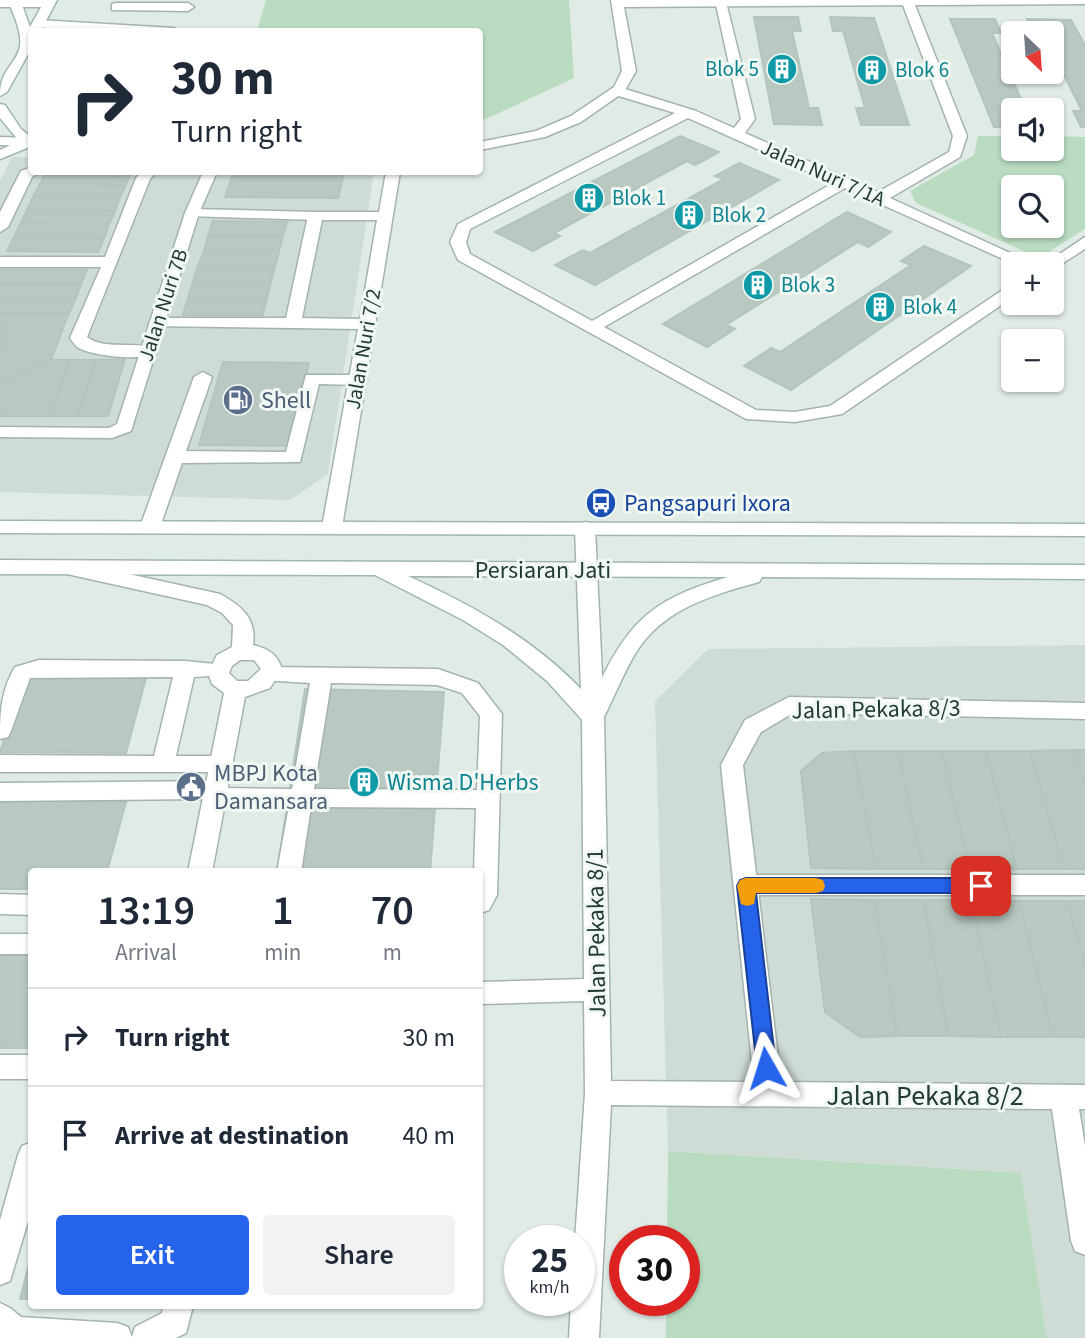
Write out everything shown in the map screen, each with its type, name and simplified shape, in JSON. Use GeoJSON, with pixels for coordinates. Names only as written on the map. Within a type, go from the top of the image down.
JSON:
{"type":"FeatureCollection","features":[{"type":"Feature","properties":{"kind":"street"},"geometry":{"type":"LineString","coordinates":[[483,145],[540,134],[576,119],[617,91],[629,71],[617,1],[1085,0]]}},
{"type":"Feature","properties":{"kind":"street"},"geometry":{"type":"LineString","coordinates":[[719,1],[748,119],[746,126],[736,134]]}},
{"type":"Feature","properties":{"kind":"street"},"geometry":{"type":"LineString","coordinates":[[879,198],[955,154],[960,136],[907,1]]}},
{"type":"Feature","properties":{"kind":"street"},"geometry":{"type":"LineString","coordinates":[[19,2],[23,23],[28,29]]}},
{"type":"Feature","properties":{"kind":"street"},"geometry":{"type":"LineString","coordinates":[[0,4],[50,2],[35,28]]}},
{"type":"Feature","properties":{"kind":"street"},"geometry":{"type":"LineString","coordinates":[[106,27],[117,4],[190,4],[177,28]]}},
{"type":"Feature","properties":{"kind":"street"},"geometry":{"type":"LineString","coordinates":[[95,28],[120,28]]}},
{"type":"Feature","properties":{"kind":"street"},"geometry":{"type":"LineString","coordinates":[[0,92],[28,41]]}},
{"type":"Feature","properties":{"kind":"street","name":"Jalan Nuri 7/1A"},"geometry":{"type":"LineString","coordinates":[[617,91],[686,113],[736,134],[1001,253]]}},
{"type":"Feature","properties":{"kind":"street"},"geometry":{"type":"LineString","coordinates":[[0,108],[16,132],[28,141]]}},
{"type":"Feature","properties":{"kind":"street"},"geometry":{"type":"LineString","coordinates":[[686,113],[463,228],[458,242],[463,257],[752,415],[806,418],[836,410],[1001,298]]}},
{"type":"Feature","properties":{"kind":"street"},"geometry":{"type":"LineString","coordinates":[[0,141],[28,142]]}},
{"type":"Feature","properties":{"kind":"street"},"geometry":{"type":"LineString","coordinates":[[0,155],[28,143]]}},
{"type":"Feature","properties":{"kind":"street"},"geometry":{"type":"LineString","coordinates":[[0,227],[28,173]]}},
{"type":"Feature","properties":{"kind":"street"},"geometry":{"type":"LineString","coordinates":[[146,175],[78,338],[81,344],[91,349],[148,352]]}},
{"type":"Feature","properties":{"kind":"street","name":"Jalan Nuri 7B"},"geometry":{"type":"LineString","coordinates":[[0,432],[112,433],[125,427],[192,213],[209,175]]}},
{"type":"Feature","properties":{"kind":"street","name":"Jalan Nuri 7/2"},"geometry":{"type":"LineString","coordinates":[[332,527],[393,175]]}},
{"type":"Feature","properties":{"kind":"street"},"geometry":{"type":"LineString","coordinates":[[593,327],[844,183]]}},
{"type":"Feature","properties":{"kind":"street"},"geometry":{"type":"LineString","coordinates":[[192,213],[386,216]]}},
{"type":"Feature","properties":{"kind":"street"},"geometry":{"type":"LineString","coordinates":[[293,323],[315,216]]}},
{"type":"Feature","properties":{"kind":"street"},"geometry":{"type":"LineString","coordinates":[[1064,257],[1085,242]]}},
{"type":"Feature","properties":{"kind":"street"},"geometry":{"type":"LineString","coordinates":[[0,262],[111,262]]}},
{"type":"Feature","properties":{"kind":"street"},"geometry":{"type":"LineString","coordinates":[[157,324],[367,324]]}},
{"type":"Feature","properties":{"kind":"street"},"geometry":{"type":"LineString","coordinates":[[150,527],[203,377]]}},
{"type":"Feature","properties":{"kind":"street"},"geometry":{"type":"LineString","coordinates":[[175,457],[294,458],[312,379],[358,380]]}},
{"type":"Feature","properties":{"kind":"street","name":"Persiaran Jati"},"geometry":{"type":"LineString","coordinates":[[0,527],[1085,530]]}},
{"type":"Feature","properties":{"kind":"street","name":"Jalan Pekaka 8/1"},"geometry":{"type":"LineString","coordinates":[[584,1338],[598,1093],[593,717],[585,528]]}},
{"type":"Feature","properties":{"kind":"street","name":"Persiaran Jati"},"geometry":{"type":"LineString","coordinates":[[0,567],[1085,572]]}},
{"type":"Feature","properties":{"kind":"street"},"geometry":{"type":"LineString","coordinates":[[69,568],[213,599],[228,607],[243,622],[246,635],[242,652]]}},
{"type":"Feature","properties":{"kind":"street"},"geometry":{"type":"LineString","coordinates":[[375,568],[444,600],[502,633],[551,671],[593,717],[633,640],[668,606],[717,587],[781,569]]}},
{"type":"Feature","properties":{"kind":"street"},"geometry":{"type":"LineString","coordinates":[[242,652],[260,653],[266,657],[272,669],[269,675],[253,688],[236,689],[222,683],[218,670],[224,660],[242,652]]}},
{"type":"Feature","properties":{"kind":"street"},"geometry":{"type":"LineString","coordinates":[[0,731],[22,672],[39,668],[218,670]]}},
{"type":"Feature","properties":{"kind":"street"},"geometry":{"type":"LineString","coordinates":[[163,764],[185,669]]}},
{"type":"Feature","properties":{"kind":"street"},"geometry":{"type":"LineString","coordinates":[[269,675],[438,677],[470,688],[491,714],[483,898]]}},
{"type":"Feature","properties":{"kind":"street"},"geometry":{"type":"LineString","coordinates":[[290,868],[322,675]]}},
{"type":"Feature","properties":{"kind":"street"},"geometry":{"type":"LineString","coordinates":[[201,868],[236,689]]}},
{"type":"Feature","properties":{"kind":"street","name":"Jalan Pekaka 8/3"},"geometry":{"type":"LineString","coordinates":[[769,1094],[732,765],[753,726],[789,705],[1085,711]]}},
{"type":"Feature","properties":{"kind":"street"},"geometry":{"type":"LineString","coordinates":[[0,763],[221,764]]}},
{"type":"Feature","properties":{"kind":"street"},"geometry":{"type":"LineString","coordinates":[[0,792],[216,790],[215,797]]}},
{"type":"Feature","properties":{"kind":"street"},"geometry":{"type":"LineString","coordinates":[[215,797],[489,799]]}},
{"type":"Feature","properties":{"kind":"street"},"geometry":{"type":"LineString","coordinates":[[746,886],[1085,886]]}},
{"type":"Feature","properties":{"kind":"street"},"geometry":{"type":"LineString","coordinates":[[0,904],[28,905]]}},
{"type":"Feature","properties":{"kind":"street"},"geometry":{"type":"LineString","coordinates":[[0,944],[28,944]]}},
{"type":"Feature","properties":{"kind":"street"},"geometry":{"type":"LineString","coordinates":[[483,993],[596,990]]}},
{"type":"Feature","properties":{"kind":"street"},"geometry":{"type":"LineString","coordinates":[[0,1067],[28,1067]]}},
{"type":"Feature","properties":{"kind":"street","name":"Jalan Pekaka 8/2"},"geometry":{"type":"LineString","coordinates":[[598,1093],[1074,1096]]}},
{"type":"Feature","properties":{"kind":"street"},"geometry":{"type":"LineString","coordinates":[[1074,1096],[1085,1238]]}},
{"type":"Feature","properties":{"kind":"street"},"geometry":{"type":"LineString","coordinates":[[0,1271],[28,1170]]}},
{"type":"Feature","properties":{"kind":"street"},"geometry":{"type":"LineString","coordinates":[[146,1338],[175,1322],[177,1309]]}},
{"type":"Feature","properties":{"kind":"street"},"geometry":{"type":"LineString","coordinates":[[0,1318],[15,1332],[117,1338]]}},
{"type":"Feature","properties":{"kind":"shaded area"},"geometry":{"type":"Polygon","coordinates":[[[12,157],[28,157],[28,175],[374,175],[328,474],[290,500],[0,492],[0,181],[12,157]]]}},
{"type":"Feature","properties":{"kind":"shaded area"},"geometry":{"type":"Polygon","coordinates":[[[1085,645],[1085,1338],[1047,1338],[1021,1173],[668,1151],[655,701],[708,649],[1085,645]]]}},
{"type":"Feature","properties":{"kind":"green space"},"geometry":{"type":"Polygon","coordinates":[[[266,0],[569,0],[574,78],[483,119],[483,28],[258,28],[266,0]]]}},
{"type":"Feature","properties":{"kind":"green space"},"geometry":{"type":"Polygon","coordinates":[[[978,136],[1001,136],[1001,161],[1064,161],[1064,136],[1085,137],[1085,229],[1049,252],[1026,252],[916,203],[910,191],[974,155],[978,136]]]}},
{"type":"Feature","properties":{"kind":"green space"},"geometry":{"type":"Polygon","coordinates":[[[668,1151],[1021,1173],[1047,1338],[666,1338],[666,1316],[700,1316],[700,1225],[667,1225],[668,1151]]]}},
{"type":"Feature","properties":{"kind":"building","name":"Blok 5"},"geometry":{"type":"Polygon","coordinates":[[[754,17],[798,17],[801,31],[792,31],[809,108],[818,108],[822,125],[774,124],[754,17]]]}},
{"type":"Feature","properties":{"kind":"building","name":"Blok 6"},"geometry":{"type":"Polygon","coordinates":[[[830,17],[874,18],[909,125],[861,125],[856,108],[865,108],[843,31],[833,31],[830,17]]]}},
{"type":"Feature","properties":{"kind":"building"},"geometry":{"type":"Polygon","coordinates":[[[950,19],[995,19],[1001,33],[992,33],[1001,53],[1001,84],[1015,84],[1021,98],[1001,98],[1001,127],[994,127],[950,19]]]}},
{"type":"Feature","properties":{"kind":"building"},"geometry":{"type":"Polygon","coordinates":[[[1027,19],[1071,20],[1085,45],[1085,127],[1081,127],[1073,111],[1082,111],[1064,75],[1064,21],[1027,19]]]}},
{"type":"Feature","properties":{"kind":"building","name":"Blok 1"},"geometry":{"type":"Polygon","coordinates":[[[680,136],[719,152],[695,165],[687,161],[554,233],[560,236],[533,251],[495,232],[680,136]]]}},
{"type":"Feature","properties":{"kind":"building","name":"Blok 2"},"geometry":{"type":"Polygon","coordinates":[[[739,163],[779,180],[595,285],[555,265],[583,250],[590,253],[724,179],[715,176],[739,163]]]}},
{"type":"Feature","properties":{"kind":"building"},"geometry":{"type":"Polygon","coordinates":[[[44,175],[130,175],[126,185],[40,184],[44,175]]]}},
{"type":"Feature","properties":{"kind":"building"},"geometry":{"type":"Polygon","coordinates":[[[233,175],[343,175],[338,198],[225,197],[233,175]]]}},
{"type":"Feature","properties":{"kind":"building"},"geometry":{"type":"Polygon","coordinates":[[[40,184],[126,185],[120,197],[33,197],[40,184]]]}},
{"type":"Feature","properties":{"kind":"building"},"geometry":{"type":"Polygon","coordinates":[[[33,197],[120,197],[115,211],[27,210],[33,197]]]}},
{"type":"Feature","properties":{"kind":"building"},"geometry":{"type":"Polygon","coordinates":[[[27,210],[115,211],[109,224],[21,223],[27,210]]]}},
{"type":"Feature","properties":{"kind":"building","name":"Blok 3"},"geometry":{"type":"Polygon","coordinates":[[[847,212],[891,232],[868,247],[858,242],[726,325],[735,329],[707,347],[663,324],[847,212]]]}},
{"type":"Feature","properties":{"kind":"building"},"geometry":{"type":"Polygon","coordinates":[[[213,221],[287,222],[283,236],[208,236],[213,221]]]}},
{"type":"Feature","properties":{"kind":"building"},"geometry":{"type":"Polygon","coordinates":[[[21,223],[109,224],[104,238],[14,237],[21,223]]]}},
{"type":"Feature","properties":{"kind":"building"},"geometry":{"type":"Polygon","coordinates":[[[208,236],[283,236],[279,251],[204,251],[208,236]]]}},
{"type":"Feature","properties":{"kind":"building"},"geometry":{"type":"Polygon","coordinates":[[[14,237],[104,238],[98,252],[7,251],[14,237]]]}},
{"type":"Feature","properties":{"kind":"building","name":"Blok 4"},"geometry":{"type":"Polygon","coordinates":[[[924,246],[971,266],[791,390],[744,366],[771,348],[780,352],[911,265],[901,261],[924,246]]]}},
{"type":"Feature","properties":{"kind":"building"},"geometry":{"type":"Polygon","coordinates":[[[204,251],[279,251],[275,267],[198,266],[204,251]]]}},
{"type":"Feature","properties":{"kind":"building"},"geometry":{"type":"Polygon","coordinates":[[[198,266],[275,267],[271,282],[193,282],[198,266]]]}},
{"type":"Feature","properties":{"kind":"building"},"geometry":{"type":"Polygon","coordinates":[[[0,270],[87,270],[81,284],[0,284],[0,270]]]}},
{"type":"Feature","properties":{"kind":"building"},"geometry":{"type":"Polygon","coordinates":[[[193,282],[271,282],[267,298],[188,298],[193,282]]]}},
{"type":"Feature","properties":{"kind":"building"},"geometry":{"type":"Polygon","coordinates":[[[0,284],[81,284],[76,298],[0,298],[0,284]]]}},
{"type":"Feature","properties":{"kind":"building"},"geometry":{"type":"Polygon","coordinates":[[[0,298],[76,298],[69,313],[0,313],[0,298]]]}},
{"type":"Feature","properties":{"kind":"building"},"geometry":{"type":"Polygon","coordinates":[[[188,298],[267,298],[263,315],[183,315],[188,298]]]}},
{"type":"Feature","properties":{"kind":"building"},"geometry":{"type":"Polygon","coordinates":[[[0,313],[69,313],[63,328],[0,328],[0,313]]]}},
{"type":"Feature","properties":{"kind":"building"},"geometry":{"type":"Polygon","coordinates":[[[0,328],[63,328],[57,344],[0,344],[0,328]]]}},
{"type":"Feature","properties":{"kind":"building"},"geometry":{"type":"Polygon","coordinates":[[[0,344],[57,344],[51,360],[0,383],[0,344]]]}},
{"type":"Feature","properties":{"kind":"building"},"geometry":{"type":"Polygon","coordinates":[[[125,359],[108,416],[77,416],[96,360],[125,359]]]}},
{"type":"Feature","properties":{"kind":"building"},"geometry":{"type":"Polygon","coordinates":[[[51,360],[70,360],[49,416],[0,416],[0,383],[51,360]]]}},
{"type":"Feature","properties":{"kind":"building"},"geometry":{"type":"Polygon","coordinates":[[[70,360],[96,360],[77,416],[49,416],[70,360]]]}},
{"type":"Feature","properties":{"kind":"building"},"geometry":{"type":"Polygon","coordinates":[[[223,362],[309,363],[291,446],[199,445],[223,362]]]}},
{"type":"Feature","properties":{"kind":"building"},"geometry":{"type":"Polygon","coordinates":[[[24,677],[146,678],[126,753],[0,752],[24,677]]]}},
{"type":"Feature","properties":{"kind":"building","name":"Wisma D'Herbs"},"geometry":{"type":"Polygon","coordinates":[[[305,689],[444,692],[430,868],[278,868],[305,689]]]}},
{"type":"Feature","properties":{"kind":"building"},"geometry":{"type":"Polygon","coordinates":[[[1073,750],[1085,750],[1085,787],[1073,750]]]}},
{"type":"Feature","properties":{"kind":"building"},"geometry":{"type":"Polygon","coordinates":[[[1073,750],[1085,787],[1085,869],[1064,869],[1030,751],[1073,750]]]}},
{"type":"Feature","properties":{"kind":"building"},"geometry":{"type":"Polygon","coordinates":[[[854,751],[876,869],[811,868],[801,771],[822,753],[854,751]]]}},
{"type":"Feature","properties":{"kind":"building"},"geometry":{"type":"Polygon","coordinates":[[[854,751],[898,751],[923,869],[876,869],[854,751]]]}},
{"type":"Feature","properties":{"kind":"building"},"geometry":{"type":"Polygon","coordinates":[[[898,751],[942,751],[970,869],[923,869],[898,751]]]}},
{"type":"Feature","properties":{"kind":"building"},"geometry":{"type":"Polygon","coordinates":[[[942,751],[986,751],[1017,869],[970,869],[942,751]]]}},
{"type":"Feature","properties":{"kind":"building"},"geometry":{"type":"Polygon","coordinates":[[[986,751],[1030,751],[1064,869],[1017,869],[986,751]]]}},
{"type":"Feature","properties":{"kind":"building"},"geometry":{"type":"Polygon","coordinates":[[[0,799],[126,802],[108,868],[28,868],[28,889],[0,889],[0,799]]]}},
{"type":"Feature","properties":{"kind":"building"},"geometry":{"type":"Polygon","coordinates":[[[811,899],[875,900],[897,1036],[860,1037],[825,1012],[811,899]]]}},
{"type":"Feature","properties":{"kind":"building"},"geometry":{"type":"Polygon","coordinates":[[[875,900],[923,900],[949,1036],[897,1036],[875,900]]]}},
{"type":"Feature","properties":{"kind":"building"},"geometry":{"type":"Polygon","coordinates":[[[923,900],[971,900],[1001,1037],[949,1036],[923,900]]]}},
{"type":"Feature","properties":{"kind":"building"},"geometry":{"type":"Polygon","coordinates":[[[971,900],[1019,901],[1053,1037],[1001,1037],[971,900]]]}},
{"type":"Feature","properties":{"kind":"building"},"geometry":{"type":"Polygon","coordinates":[[[1019,901],[1067,901],[1085,966],[1085,1037],[1053,1037],[1019,901]]]}},
{"type":"Feature","properties":{"kind":"building"},"geometry":{"type":"Polygon","coordinates":[[[1067,901],[1085,901],[1085,966],[1067,901]]]}},
{"type":"Feature","properties":{"kind":"building"},"geometry":{"type":"Polygon","coordinates":[[[0,948],[28,948],[28,1048],[0,1048],[0,948]]]}},
{"type":"Feature","properties":{"kind":"building"},"geometry":{"type":"Polygon","coordinates":[[[28,1268],[28,1299],[20,1299],[28,1268]]]}},
{"type":"Feature","properties":{"kind":"slow traffic"},"geometry":{"type":"LineString","coordinates":[[747,899],[746,886],[816,886]]}},
{"type":"Feature","properties":{"kind":"place","name":"Blok 5"},"geometry":{"type":"Point","coordinates":[782,69]}},
{"type":"Feature","properties":{"kind":"place","name":"Blok 6"},"geometry":{"type":"Point","coordinates":[872,70]}},
{"type":"Feature","properties":{"kind":"place","name":"Blok 1"},"geometry":{"type":"Point","coordinates":[589,198]}},
{"type":"Feature","properties":{"kind":"place","name":"Blok 2"},"geometry":{"type":"Point","coordinates":[689,215]}},
{"type":"Feature","properties":{"kind":"place","name":"Blok 3"},"geometry":{"type":"Point","coordinates":[758,285]}},
{"type":"Feature","properties":{"kind":"place","name":"Blok 4"},"geometry":{"type":"Point","coordinates":[880,307]}},
{"type":"Feature","properties":{"kind":"place","name":"Shell"},"geometry":{"type":"Point","coordinates":[238,400]}},
{"type":"Feature","properties":{"kind":"place","name":"Pangsapuri Ixora"},"geometry":{"type":"Point","coordinates":[601,503]}},
{"type":"Feature","properties":{"kind":"place","name":"Wisma D'Herbs"},"geometry":{"type":"Point","coordinates":[364,782]}},
{"type":"Feature","properties":{"kind":"place","name":"MBPJ Kota Damansara"},"geometry":{"type":"Point","coordinates":[191,787]}},
{"type":"Feature","properties":{"kind":"route"},"geometry":{"type":"LineString","coordinates":[[766,1068],[746,886],[981,886]]}}]}
